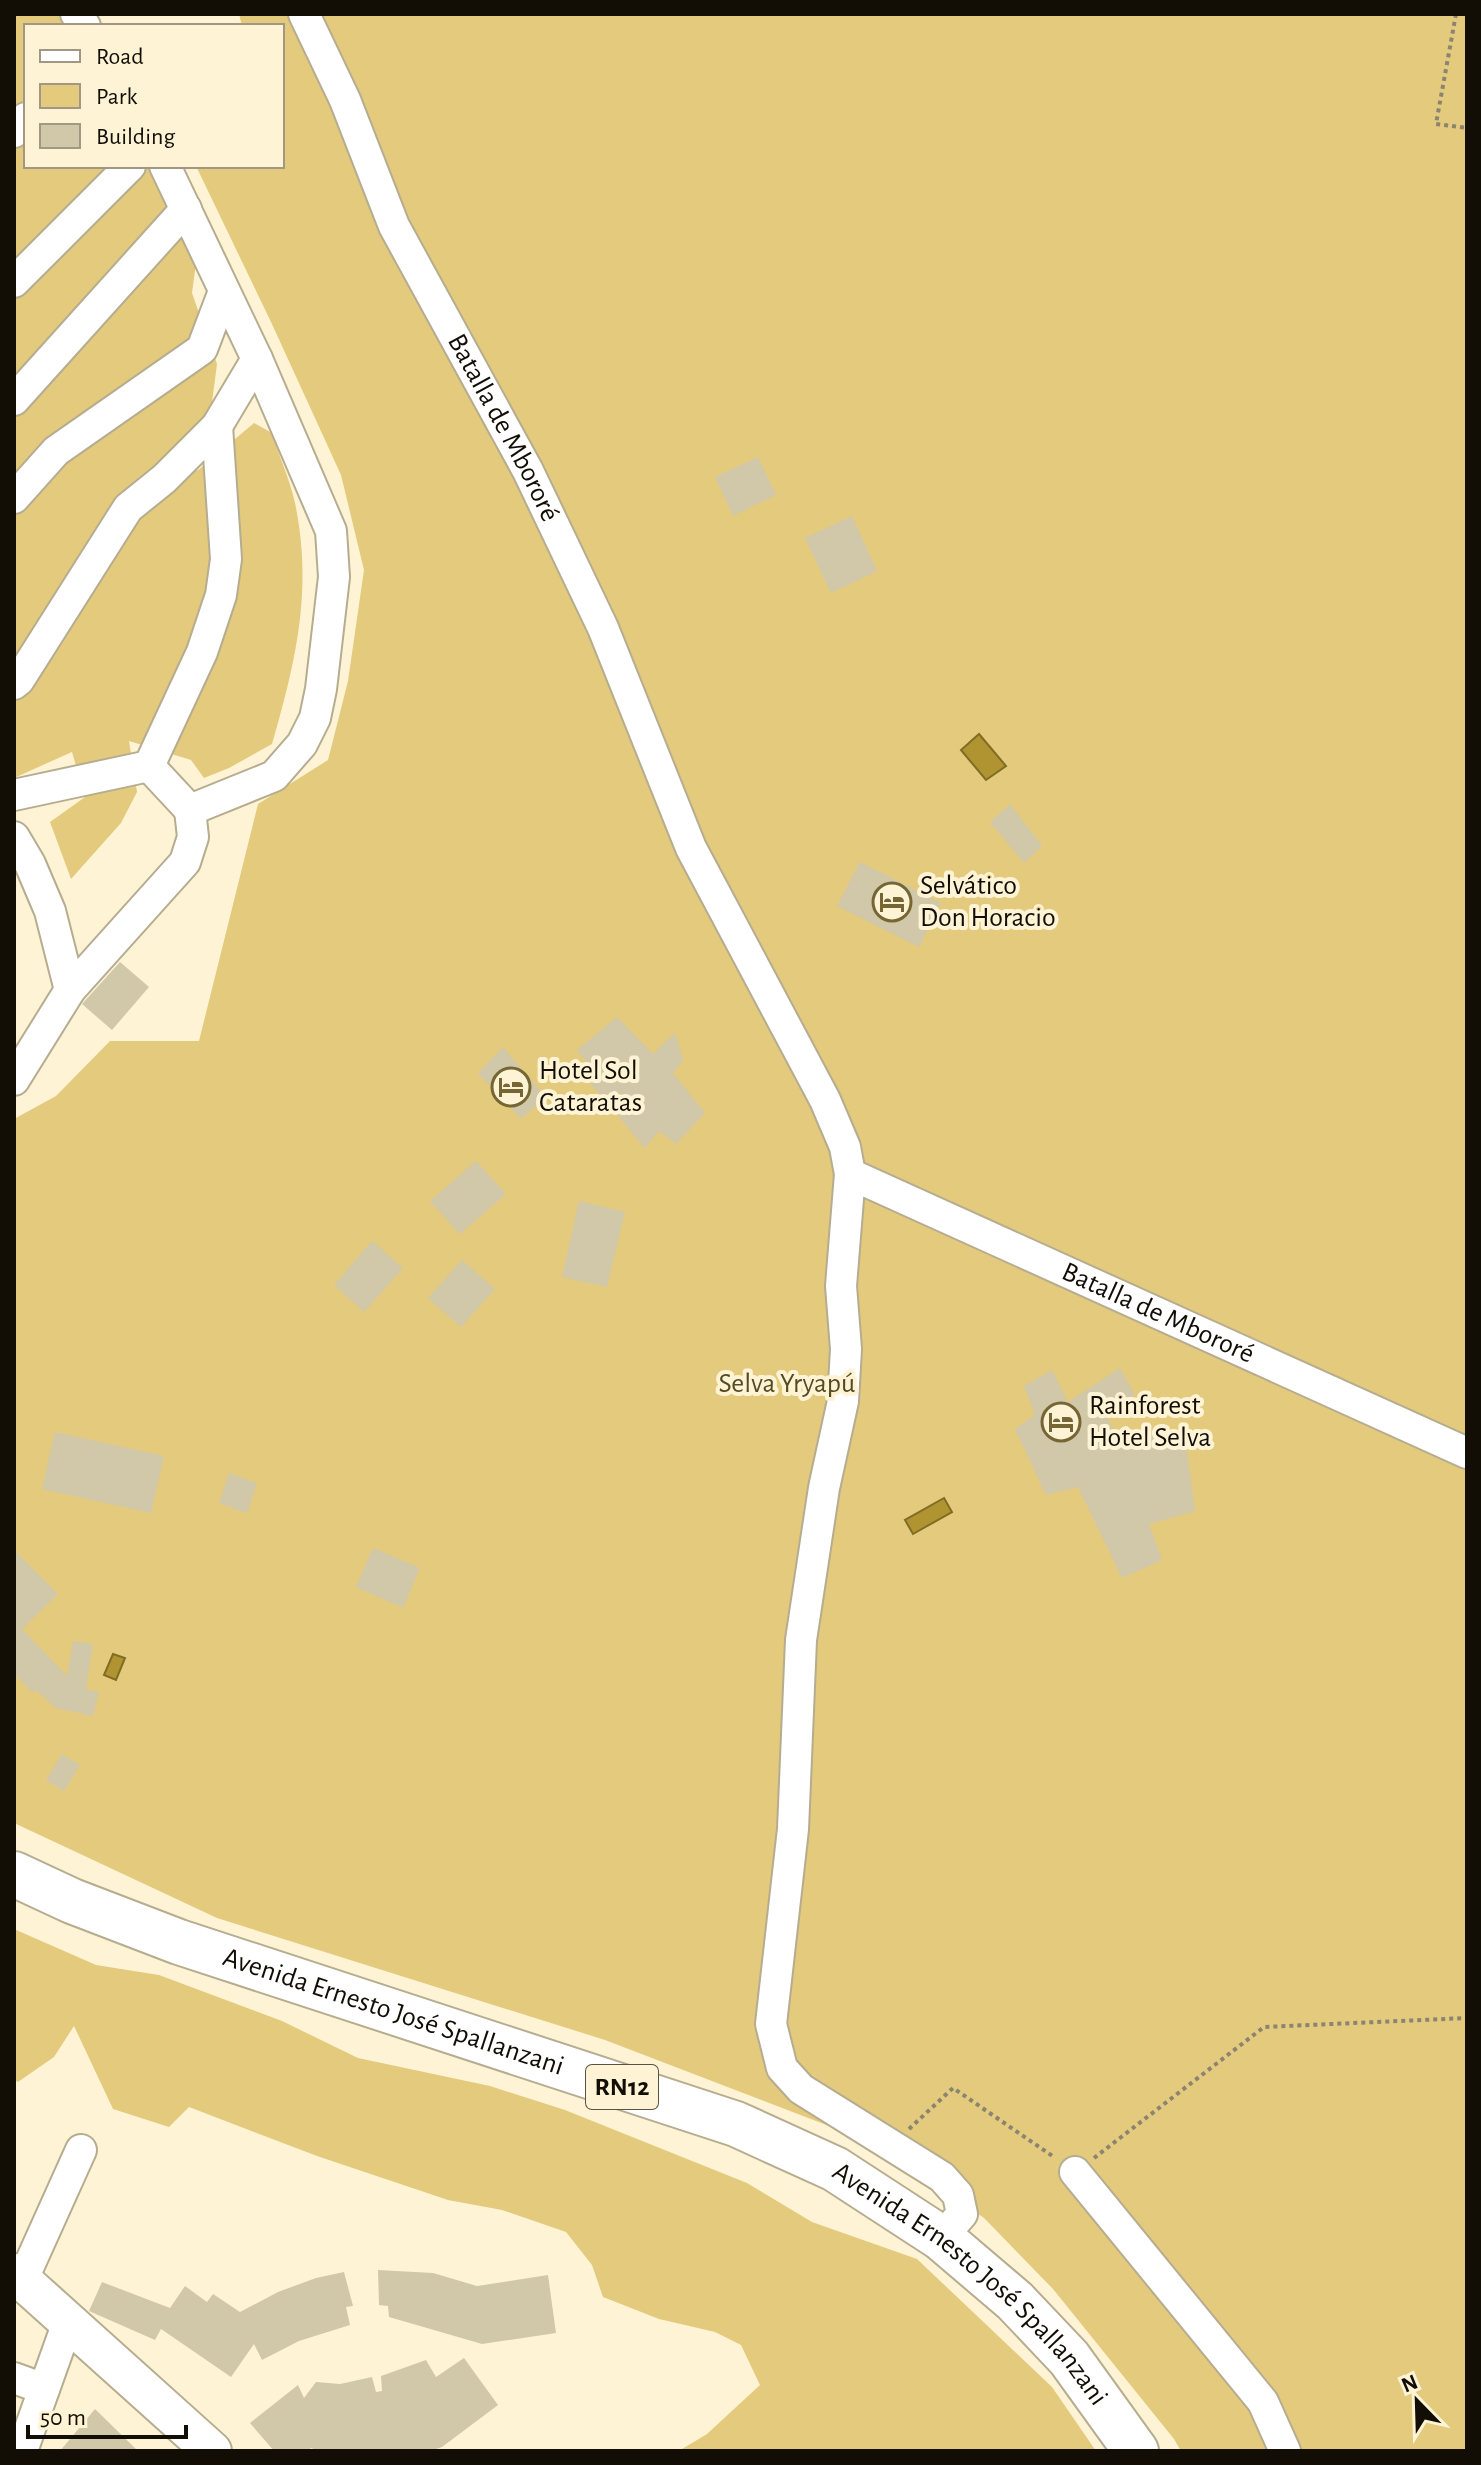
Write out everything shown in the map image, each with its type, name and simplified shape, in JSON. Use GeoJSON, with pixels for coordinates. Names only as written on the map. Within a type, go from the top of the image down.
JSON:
{"type":"FeatureCollection","features":[{"type":"Feature","properties":{"kind":"highway","name":"Avenida Ernesto José Spallanzani"},"geometry":{"type":"LineString","coordinates":[[14,1874],[72,1901],[179,1942],[736,2124],[835,2169],[941,2238],[1015,2301],[1069,2358],[1136,2451]]}},
{"type":"Feature","properties":{"kind":"main road"},"geometry":{"type":"LineString","coordinates":[[18,2277],[212,2451]]}},
{"type":"Feature","properties":{"kind":"street","name":"Batalla de Mbororé"},"geometry":{"type":"LineString","coordinates":[[304,14],[345,100],[394,226],[528,471],[603,628],[691,848],[825,1100],[845,1147],[850,1174],[841,1286],[846,1349],[843,1401],[824,1488],[801,1640],[793,1829],[771,2024],[782,2068],[801,2089],[942,2177],[958,2195],[962,2214],[941,2238]]}},
{"type":"Feature","properties":{"kind":"street"},"geometry":{"type":"LineString","coordinates":[[14,282],[128,168]]}},
{"type":"Feature","properties":{"kind":"street"},"geometry":{"type":"LineString","coordinates":[[166,168],[257,359],[331,531],[334,577],[321,689],[315,718],[302,744],[274,776],[190,810]]}},
{"type":"Feature","properties":{"kind":"street"},"geometry":{"type":"LineString","coordinates":[[14,400],[186,209]]}},
{"type":"Feature","properties":{"kind":"street"},"geometry":{"type":"LineString","coordinates":[[14,498],[56,451],[202,349],[224,291]]}},
{"type":"Feature","properties":{"kind":"street"},"geometry":{"type":"LineString","coordinates":[[14,684],[128,508],[164,479],[217,426],[257,359]]}},
{"type":"Feature","properties":{"kind":"street"},"geometry":{"type":"LineString","coordinates":[[149,766],[202,652],[221,595],[226,559],[217,426]]}},
{"type":"Feature","properties":{"kind":"street"},"geometry":{"type":"LineString","coordinates":[[14,1080],[70,990],[185,862],[193,837],[190,810],[149,766]]}},
{"type":"Feature","properties":{"kind":"street"},"geometry":{"type":"LineString","coordinates":[[14,795],[149,766]]}},
{"type":"Feature","properties":{"kind":"street"},"geometry":{"type":"LineString","coordinates":[[14,837],[30,864],[50,911],[70,990]]}},
{"type":"Feature","properties":{"kind":"street","name":"Batalla de Mbororé"},"geometry":{"type":"LineString","coordinates":[[850,1174],[1467,1453]]}},
{"type":"Feature","properties":{"kind":"street"},"geometry":{"type":"LineString","coordinates":[[18,2277],[81,2150]]}},
{"type":"Feature","properties":{"kind":"street"},"geometry":{"type":"LineString","coordinates":[[1075,2172],[1263,2402],[1285,2451]]}},
{"type":"Feature","properties":{"kind":"street"},"geometry":{"type":"LineString","coordinates":[[22,2451],[68,2322]]}},
{"type":"Feature","properties":{"kind":"street"},"geometry":{"type":"LineString","coordinates":[[14,2378],[44,2389]]}},
{"type":"Feature","properties":{"kind":"path"},"geometry":{"type":"LineString","coordinates":[[1456,14],[1436,124],[1467,128]]}},
{"type":"Feature","properties":{"kind":"path"},"geometry":{"type":"LineString","coordinates":[[891,2146],[953,2088],[1075,2172],[1264,2027],[1467,2018]]}},
{"type":"Feature","properties":{"kind":"green space"},"geometry":{"type":"Polygon","coordinates":[[[14,14],[82,14],[75,24],[24,24],[24,168],[149,168],[197,256],[192,293],[217,364],[211,410],[197,471],[254,423],[272,433],[295,503],[300,535],[302,595],[295,654],[272,744],[204,778],[191,760],[129,741],[137,792],[121,823],[71,879],[50,822],[85,797],[72,752],[14,778],[14,14]]]}},
{"type":"Feature","properties":{"kind":"green space","name":"Selva Yryapú"},"geometry":{"type":"Polygon","coordinates":[[[239,14],[1467,14],[1467,2451],[1181,2451],[1053,2289],[984,2218],[876,2144],[605,2040],[217,1918],[14,1823],[14,1119],[56,1096],[110,1041],[199,1041],[258,804],[328,760],[348,681],[364,570],[341,475],[197,168],[284,168],[284,24],[242,24],[239,14]]]}},
{"type":"Feature","properties":{"kind":"green space"},"geometry":{"type":"Polygon","coordinates":[[[14,1929],[96,1965],[159,1975],[282,2021],[358,2058],[490,2086],[565,2110],[747,2183],[812,2222],[917,2259],[1052,2387],[1096,2451],[653,2451],[682,2449],[707,2434],[760,2385],[741,2345],[715,2332],[659,2319],[603,2297],[592,2265],[566,2232],[502,2210],[448,2200],[317,2156],[189,2107],[169,2127],[113,2109],[74,2026],[54,2057],[18,2082],[14,2080],[14,1929]]]}},
{"type":"Feature","properties":{"kind":"shaded area"},"geometry":{"type":"Polygon","coordinates":[[[979,734],[1006,766],[986,780],[961,750],[979,734]]]}},
{"type":"Feature","properties":{"kind":"shaded area"},"geometry":{"type":"Polygon","coordinates":[[[944,1498],[952,1512],[913,1534],[905,1520],[944,1498]]]}},
{"type":"Feature","properties":{"kind":"shaded area"},"geometry":{"type":"Polygon","coordinates":[[[113,1654],[125,1658],[116,1680],[104,1675],[113,1654]]]}},
{"type":"Feature","properties":{"kind":"building"},"geometry":{"type":"Polygon","coordinates":[[[758,457],[776,495],[733,516],[715,477],[758,457]]]}},
{"type":"Feature","properties":{"kind":"building"},"geometry":{"type":"Polygon","coordinates":[[[852,516],[877,571],[831,593],[805,538],[852,516]]]}},
{"type":"Feature","properties":{"kind":"building"},"geometry":{"type":"Polygon","coordinates":[[[1010,804],[1042,846],[1024,863],[990,822],[1010,804]]]}},
{"type":"Feature","properties":{"kind":"building"},"geometry":{"type":"Polygon","coordinates":[[[860,862],[941,903],[919,947],[837,906],[860,862]]]}},
{"type":"Feature","properties":{"kind":"building"},"geometry":{"type":"Polygon","coordinates":[[[120,962],[149,987],[112,1030],[82,1004],[120,962]]]}},
{"type":"Feature","properties":{"kind":"building"},"geometry":{"type":"Polygon","coordinates":[[[617,1017],[653,1054],[675,1033],[683,1060],[673,1073],[705,1113],[676,1144],[659,1131],[645,1148],[579,1070],[588,1064],[577,1050],[617,1017]]]}},
{"type":"Feature","properties":{"kind":"building"},"geometry":{"type":"Polygon","coordinates":[[[503,1047],[546,1097],[521,1119],[478,1073],[503,1047]]]}},
{"type":"Feature","properties":{"kind":"building"},"geometry":{"type":"Polygon","coordinates":[[[476,1161],[506,1194],[460,1234],[430,1201],[476,1161]]]}},
{"type":"Feature","properties":{"kind":"building"},"geometry":{"type":"Polygon","coordinates":[[[579,1201],[625,1212],[607,1287],[562,1277],[579,1201]]]}},
{"type":"Feature","properties":{"kind":"building"},"geometry":{"type":"Polygon","coordinates":[[[372,1241],[403,1268],[364,1312],[334,1285],[372,1241]]]}},
{"type":"Feature","properties":{"kind":"building"},"geometry":{"type":"Polygon","coordinates":[[[462,1260],[495,1289],[461,1327],[428,1298],[462,1260]]]}},
{"type":"Feature","properties":{"kind":"building"},"geometry":{"type":"Polygon","coordinates":[[[1120,1368],[1135,1395],[1103,1409],[1117,1437],[1130,1433],[1130,1437],[1184,1429],[1195,1511],[1149,1524],[1162,1560],[1122,1578],[1078,1487],[1046,1495],[1015,1429],[1035,1415],[1024,1386],[1052,1370],[1068,1402],[1120,1368]]]}},
{"type":"Feature","properties":{"kind":"building"},"geometry":{"type":"Polygon","coordinates":[[[55,1432],[164,1456],[151,1513],[42,1489],[55,1432]]]}},
{"type":"Feature","properties":{"kind":"building"},"geometry":{"type":"Polygon","coordinates":[[[229,1473],[257,1483],[247,1513],[219,1503],[229,1473]]]}},
{"type":"Feature","properties":{"kind":"building"},"geometry":{"type":"Polygon","coordinates":[[[373,1548],[420,1568],[403,1608],[356,1587],[373,1548]]]}},
{"type":"Feature","properties":{"kind":"building"},"geometry":{"type":"Polygon","coordinates":[[[14,1550],[58,1594],[22,1629],[67,1676],[73,1641],[93,1644],[86,1689],[99,1692],[93,1716],[56,1708],[36,1690],[33,1693],[14,1674],[14,1550]]]}},
{"type":"Feature","properties":{"kind":"building"},"geometry":{"type":"Polygon","coordinates":[[[62,1754],[80,1765],[64,1791],[46,1780],[62,1754]]]}},
{"type":"Feature","properties":{"kind":"building"},"geometry":{"type":"Polygon","coordinates":[[[378,2270],[433,2273],[477,2286],[548,2275],[556,2333],[482,2344],[389,2317],[388,2306],[379,2305],[378,2270]]]}},
{"type":"Feature","properties":{"kind":"building"},"geometry":{"type":"Polygon","coordinates":[[[344,2272],[353,2306],[346,2307],[350,2325],[299,2341],[262,2360],[254,2344],[231,2377],[161,2329],[155,2340],[89,2311],[102,2282],[170,2308],[185,2286],[207,2302],[213,2294],[240,2312],[278,2292],[344,2272]]]}},
{"type":"Feature","properties":{"kind":"building"},"geometry":{"type":"Polygon","coordinates":[[[464,2358],[498,2405],[442,2447],[430,2451],[319,2451],[311,2448],[308,2451],[274,2451],[250,2423],[298,2385],[304,2398],[316,2382],[340,2384],[372,2377],[376,2392],[382,2391],[381,2376],[426,2360],[436,2377],[464,2358]]]}},
{"type":"Feature","properties":{"kind":"building"},"geometry":{"type":"Polygon","coordinates":[[[95,2409],[138,2451],[60,2451],[95,2409]]]}},
{"type":"Feature","properties":{"kind":"place","name":"Selvático Don Horacio"},"geometry":{"type":"Point","coordinates":[892,902]}},
{"type":"Feature","properties":{"kind":"place","name":"Hotel Sol Cataratas"},"geometry":{"type":"Point","coordinates":[511,1087]}},
{"type":"Feature","properties":{"kind":"place","name":"Rainforest Hotel Selva"},"geometry":{"type":"Point","coordinates":[1061,1422]}}]}
